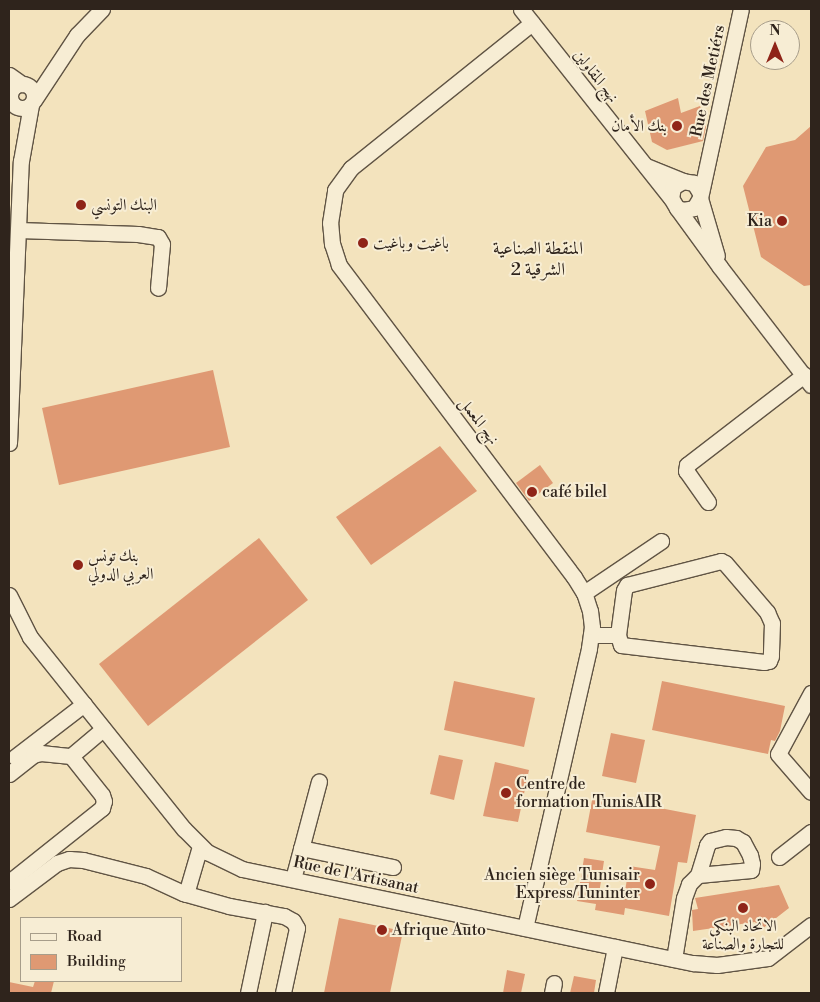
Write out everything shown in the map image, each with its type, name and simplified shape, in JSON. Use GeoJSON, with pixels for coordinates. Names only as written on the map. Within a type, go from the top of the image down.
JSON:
{"type":"FeatureCollection","features":[{"type":"Feature","properties":{"kind":"street"},"geometry":{"type":"LineString","coordinates":[[11,102],[23,108],[32,102],[77,35],[102,9]]}},
{"type":"Feature","properties":{"kind":"street","name":"نهج المقاولين"},"geometry":{"type":"LineString","coordinates":[[521,9],[674,203],[720,267],[808,380]]}},
{"type":"Feature","properties":{"kind":"street","name":"Rue des Metiérs"},"geometry":{"type":"LineString","coordinates":[[700,196],[741,9]]}},
{"type":"Feature","properties":{"kind":"street","name":"نهج المعمل"},"geometry":{"type":"LineString","coordinates":[[525,928],[591,635],[590,611],[584,593],[339,264],[332,244],[330,223],[335,190],[351,168],[532,24]]}},
{"type":"Feature","properties":{"kind":"street"},"geometry":{"type":"LineString","coordinates":[[21,161],[10,92],[14,87],[25,85],[65,55]]}},
{"type":"Feature","properties":{"kind":"street"},"geometry":{"type":"LineString","coordinates":[[9,75],[32,90],[32,102],[21,161],[18,230],[13,260],[9,443]]}},
{"type":"Feature","properties":{"kind":"street","name":"Rue des Metiérs"},"geometry":{"type":"LineString","coordinates":[[686,181],[708,161]]}},
{"type":"Feature","properties":{"kind":"street","name":"نهج المقاولين"},"geometry":{"type":"LineString","coordinates":[[644,165],[686,181]]}},
{"type":"Feature","properties":{"kind":"street"},"geometry":{"type":"LineString","coordinates":[[686,181],[694,183],[700,196],[698,204],[688,210],[674,203],[674,187],[686,181]]}},
{"type":"Feature","properties":{"kind":"street","name":"نهج المقاولين"},"geometry":{"type":"LineString","coordinates":[[700,196],[720,267]]}},
{"type":"Feature","properties":{"kind":"street"},"geometry":{"type":"LineString","coordinates":[[18,230],[158,237],[162,244],[158,288]]}},
{"type":"Feature","properties":{"kind":"street"},"geometry":{"type":"LineString","coordinates":[[708,502],[686,471],[687,465],[808,380]]}},
{"type":"Feature","properties":{"kind":"street"},"geometry":{"type":"LineString","coordinates":[[584,593],[661,542]]}},
{"type":"Feature","properties":{"kind":"street"},"geometry":{"type":"LineString","coordinates":[[721,561],[726,563],[767,612],[772,623],[771,656],[770,660],[764,662],[621,645],[618,635],[624,590],[627,585],[721,561]]}},
{"type":"Feature","properties":{"kind":"street","name":"Rue de l'Artisanat"},"geometry":{"type":"LineString","coordinates":[[9,595],[30,637],[184,829],[207,852],[242,869],[674,959],[717,965],[768,958],[811,925]]}},
{"type":"Feature","properties":{"kind":"street"},"geometry":{"type":"LineString","coordinates":[[591,635],[618,635]]}},
{"type":"Feature","properties":{"kind":"street"},"geometry":{"type":"LineString","coordinates":[[811,692],[778,754],[811,792]]}},
{"type":"Feature","properties":{"kind":"street"},"geometry":{"type":"LineString","coordinates":[[9,762],[84,704]]}},
{"type":"Feature","properties":{"kind":"street"},"geometry":{"type":"LineString","coordinates":[[71,756],[103,729]]}},
{"type":"Feature","properties":{"kind":"street"},"geometry":{"type":"LineString","coordinates":[[9,774],[33,755],[41,753],[71,756],[102,795],[104,802],[102,808],[9,882]]}},
{"type":"Feature","properties":{"kind":"street"},"geometry":{"type":"LineString","coordinates":[[293,880],[319,781]]}},
{"type":"Feature","properties":{"kind":"street"},"geometry":{"type":"LineString","coordinates":[[779,857],[811,832]]}},
{"type":"Feature","properties":{"kind":"street"},"geometry":{"type":"LineString","coordinates":[[186,894],[200,846]]}},
{"type":"Feature","properties":{"kind":"street"},"geometry":{"type":"LineString","coordinates":[[301,848],[393,866]]}},
{"type":"Feature","properties":{"kind":"street"},"geometry":{"type":"LineString","coordinates":[[9,899],[57,863],[69,859],[83,860],[146,876],[186,894],[229,906],[284,916],[296,924],[283,993]]}},
{"type":"Feature","properties":{"kind":"street"},"geometry":{"type":"LineString","coordinates":[[674,959],[684,898],[689,884],[698,875]]}},
{"type":"Feature","properties":{"kind":"street"},"geometry":{"type":"LineString","coordinates":[[248,993],[265,912]]}},
{"type":"Feature","properties":{"kind":"street"},"geometry":{"type":"LineString","coordinates":[[606,993],[615,947]]}},
{"type":"Feature","properties":{"kind":"building","name":"بنك الأمان"},"geometry":{"type":"Polygon","coordinates":[[[678,98],[681,113],[700,106],[706,127],[703,141],[667,150],[652,142],[645,111],[678,98]]]}},
{"type":"Feature","properties":{"kind":"building","name":"Kia"},"geometry":{"type":"Polygon","coordinates":[[[811,126],[811,285],[804,286],[761,257],[743,186],[766,147],[795,140],[811,126]]]}},
{"type":"Feature","properties":{"kind":"building"},"geometry":{"type":"Polygon","coordinates":[[[213,370],[230,447],[59,485],[42,408],[213,370]]]}},
{"type":"Feature","properties":{"kind":"building"},"geometry":{"type":"Polygon","coordinates":[[[440,446],[477,491],[371,565],[336,517],[440,446]]]}},
{"type":"Feature","properties":{"kind":"building","name":"café bilel"},"geometry":{"type":"Polygon","coordinates":[[[540,465],[553,483],[529,501],[516,483],[540,465]]]}},
{"type":"Feature","properties":{"kind":"building"},"geometry":{"type":"Polygon","coordinates":[[[259,538],[308,600],[148,726],[99,664],[259,538]]]}},
{"type":"Feature","properties":{"kind":"building"},"geometry":{"type":"Polygon","coordinates":[[[454,681],[535,698],[524,747],[444,730],[454,681]]]}},
{"type":"Feature","properties":{"kind":"building"},"geometry":{"type":"Polygon","coordinates":[[[662,681],[785,706],[780,731],[775,741],[771,740],[768,754],[652,730],[662,681]]]}},
{"type":"Feature","properties":{"kind":"building"},"geometry":{"type":"Polygon","coordinates":[[[611,733],[645,740],[636,783],[602,776],[611,733]]]}},
{"type":"Feature","properties":{"kind":"building"},"geometry":{"type":"Polygon","coordinates":[[[439,755],[463,760],[454,800],[430,794],[439,755]]]}},
{"type":"Feature","properties":{"kind":"building","name":"Centre de formation TunisAIR"},"geometry":{"type":"Polygon","coordinates":[[[495,762],[529,770],[518,822],[483,816],[495,762]]]}},
{"type":"Feature","properties":{"kind":"building"},"geometry":{"type":"Polygon","coordinates":[[[593,795],[696,815],[687,863],[678,862],[669,916],[625,908],[624,915],[595,910],[596,904],[577,901],[584,858],[604,861],[599,894],[624,898],[629,866],[655,870],[660,846],[586,832],[593,795]]]}},
{"type":"Feature","properties":{"kind":"building","name":"الاتحاد البنكي للتجارة والصناعة"},"geometry":{"type":"Polygon","coordinates":[[[779,885],[789,908],[762,929],[755,922],[693,931],[692,910],[698,909],[695,898],[779,885]]]}},
{"type":"Feature","properties":{"kind":"building"},"geometry":{"type":"Polygon","coordinates":[[[339,918],[403,931],[390,993],[324,993],[339,918]]]}},
{"type":"Feature","properties":{"kind":"building"},"geometry":{"type":"Polygon","coordinates":[[[507,970],[525,974],[521,993],[503,993],[507,970]]]}},
{"type":"Feature","properties":{"kind":"building"},"geometry":{"type":"Polygon","coordinates":[[[574,976],[596,980],[594,993],[570,993],[574,976]]]}},
{"type":"Feature","properties":{"kind":"building"},"geometry":{"type":"Polygon","coordinates":[[[9,982],[33,987],[35,982],[54,982],[51,993],[9,993],[9,982]]]}},
{"type":"Feature","properties":{"kind":"place","name":"بنك الأمان"},"geometry":{"type":"Point","coordinates":[677,126]}},
{"type":"Feature","properties":{"kind":"place","name":"البنك التونسي"},"geometry":{"type":"Point","coordinates":[81,205]}},
{"type":"Feature","properties":{"kind":"place","name":"Kia"},"geometry":{"type":"Point","coordinates":[782,221]}},
{"type":"Feature","properties":{"kind":"place","name":"باغيت وباغيت"},"geometry":{"type":"Point","coordinates":[363,243]}},
{"type":"Feature","properties":{"kind":"place","name":"café bilel"},"geometry":{"type":"Point","coordinates":[532,492]}},
{"type":"Feature","properties":{"kind":"place","name":"بنك تونس العربي الدولي"},"geometry":{"type":"Point","coordinates":[78,565]}},
{"type":"Feature","properties":{"kind":"place","name":"Centre de formation TunisAIR"},"geometry":{"type":"Point","coordinates":[506,793]}},
{"type":"Feature","properties":{"kind":"place","name":"Ancien siège Tunisair Express/Tuninter"},"geometry":{"type":"Point","coordinates":[650,884]}},
{"type":"Feature","properties":{"kind":"place","name":"الاتحاد البنكي للتجارة والصناعة"},"geometry":{"type":"Point","coordinates":[743,908]}},
{"type":"Feature","properties":{"kind":"place","name":"Afrique Auto"},"geometry":{"type":"Point","coordinates":[382,930]}},
{"type":"Feature","properties":{"kind":"district","name":"المنقطة الصناعية الشرقية 2"},"geometry":{"type":"Point","coordinates":[538,260]}}]}
